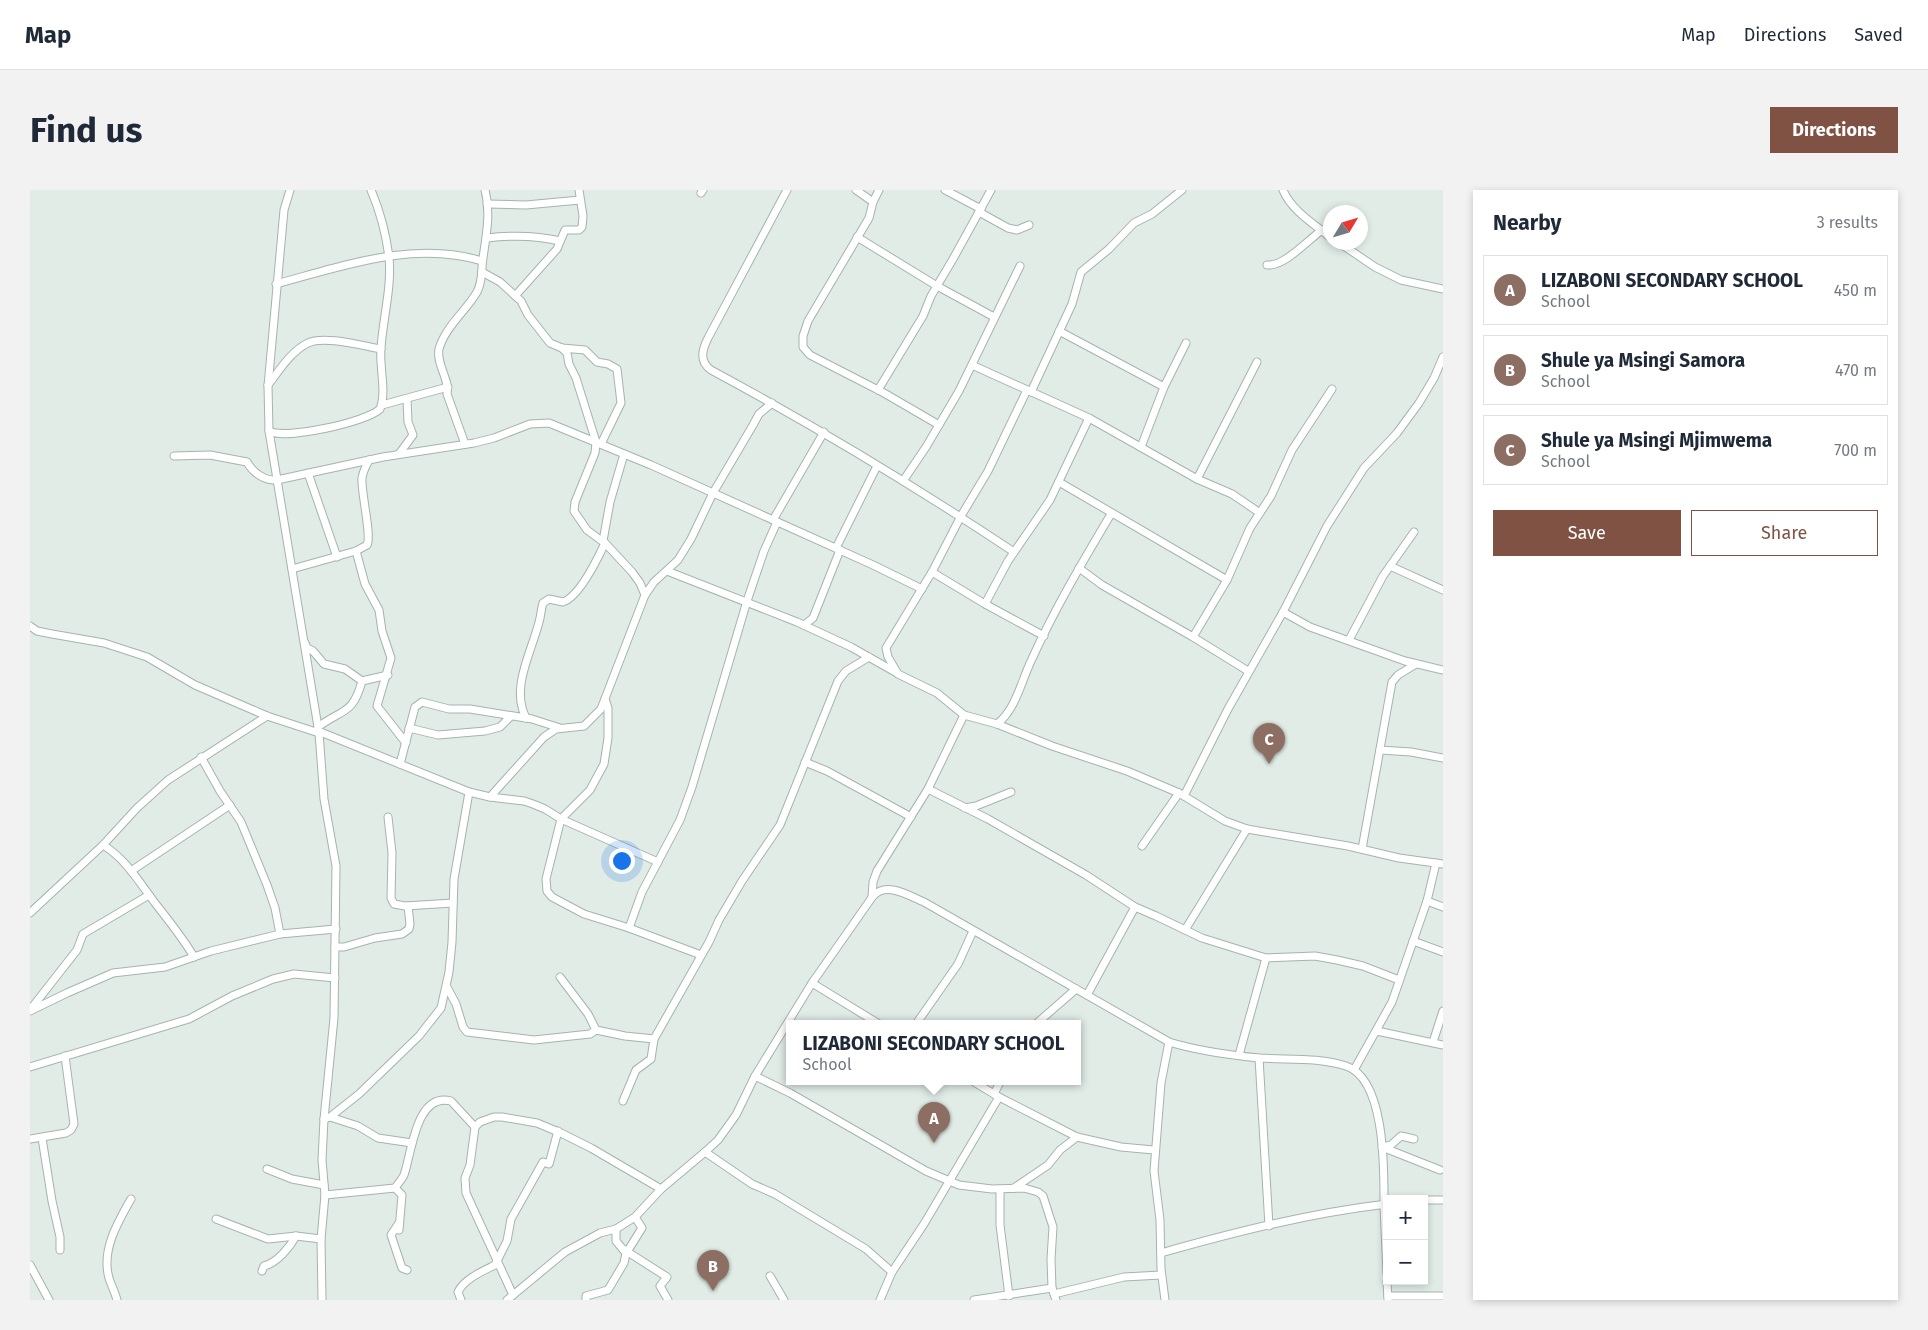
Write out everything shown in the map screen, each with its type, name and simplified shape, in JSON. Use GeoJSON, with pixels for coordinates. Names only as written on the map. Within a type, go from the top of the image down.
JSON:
{"type":"FeatureCollection","features":[{"type":"Feature","properties":{"kind":"street"},"geometry":{"type":"LineString","coordinates":[[290,190],[284,210],[276,284],[268,385],[269,430],[319,730],[324,799],[336,866],[334,1018],[322,1160],[325,1195],[321,1239],[322,1300]]}},
{"type":"Feature","properties":{"kind":"street"},"geometry":{"type":"LineString","coordinates":[[269,430],[273,433],[290,434],[306,432],[370,416],[380,409],[382,405],[380,349],[388,284],[389,257],[381,219],[371,190]]}},
{"type":"Feature","properties":{"kind":"street"},"geometry":{"type":"LineString","coordinates":[[465,444],[447,394],[448,387],[439,358],[440,348],[460,314],[477,291],[487,238],[488,204],[485,190]]}},
{"type":"Feature","properties":{"kind":"street"},"geometry":{"type":"LineString","coordinates":[[515,296],[557,249],[565,230],[579,230],[582,227],[583,216],[579,190]]}},
{"type":"Feature","properties":{"kind":"street"},"geometry":{"type":"LineString","coordinates":[[787,190],[703,350],[703,362],[707,367],[824,432],[961,516],[1014,552]]}},
{"type":"Feature","properties":{"kind":"street"},"geometry":{"type":"LineString","coordinates":[[856,190],[873,202]]}},
{"type":"Feature","properties":{"kind":"street"},"geometry":{"type":"LineString","coordinates":[[879,190],[873,202],[869,218],[808,321],[803,336],[803,347],[810,356],[878,390],[939,425]]}},
{"type":"Feature","properties":{"kind":"street"},"geometry":{"type":"LineString","coordinates":[[945,190],[1008,228],[1017,230],[1029,225]]}},
{"type":"Feature","properties":{"kind":"street"},"geometry":{"type":"LineString","coordinates":[[878,390],[923,316],[931,296],[990,190]]}},
{"type":"Feature","properties":{"kind":"street"},"geometry":{"type":"LineString","coordinates":[[898,674],[888,657],[886,648],[922,590],[961,516],[988,471],[1059,331],[1076,294],[1078,279],[1085,268],[1109,249],[1134,223],[1152,214],[1182,190]]}},
{"type":"Feature","properties":{"kind":"street"},"geometry":{"type":"LineString","coordinates":[[1267,265],[1270,266],[1282,262],[1322,230],[1288,200],[1283,190]]}},
{"type":"Feature","properties":{"kind":"street"},"geometry":{"type":"LineString","coordinates":[[488,204],[526,205],[580,200]]}},
{"type":"Feature","properties":{"kind":"street"},"geometry":{"type":"LineString","coordinates":[[487,238],[509,235],[539,237],[560,242]]}},
{"type":"Feature","properties":{"kind":"street"},"geometry":{"type":"LineString","coordinates":[[857,237],[937,286],[994,317]]}},
{"type":"Feature","properties":{"kind":"street"},"geometry":{"type":"LineString","coordinates":[[1350,250],[1375,267],[1401,280],[1443,289]]}},
{"type":"Feature","properties":{"kind":"street"},"geometry":{"type":"LineString","coordinates":[[276,284],[404,253],[439,252],[466,256],[482,261]]}},
{"type":"Feature","properties":{"kind":"street"},"geometry":{"type":"LineString","coordinates":[[902,481],[939,425],[972,365],[1020,266]]}},
{"type":"Feature","properties":{"kind":"street"},"geometry":{"type":"LineString","coordinates":[[482,272],[495,279],[524,304],[528,314],[550,343],[562,348],[585,350],[597,362],[613,366],[618,372],[620,403],[598,443],[573,508],[587,530],[604,542],[632,572],[640,583],[644,595]]}},
{"type":"Feature","properties":{"kind":"street"},"geometry":{"type":"LineString","coordinates":[[1059,331],[1164,387]]}},
{"type":"Feature","properties":{"kind":"street"},"geometry":{"type":"LineString","coordinates":[[268,385],[297,350],[312,341],[320,340],[380,349]]}},
{"type":"Feature","properties":{"kind":"street"},"geometry":{"type":"LineString","coordinates":[[1141,447],[1164,387],[1186,343]]}},
{"type":"Feature","properties":{"kind":"street"},"geometry":{"type":"LineString","coordinates":[[562,348],[567,353],[569,364],[576,378],[598,443]]}},
{"type":"Feature","properties":{"kind":"street"},"geometry":{"type":"LineString","coordinates":[[1142,846],[1181,794],[1248,671],[1283,612],[1323,534],[1370,462],[1397,433],[1419,403],[1434,378],[1443,357]]}},
{"type":"Feature","properties":{"kind":"street"},"geometry":{"type":"LineString","coordinates":[[1197,479],[1257,362]]}},
{"type":"Feature","properties":{"kind":"street"},"geometry":{"type":"LineString","coordinates":[[972,365],[1088,418],[1197,479],[1232,494],[1260,513]]}},
{"type":"Feature","properties":{"kind":"street"},"geometry":{"type":"LineString","coordinates":[[382,405],[448,387]]}},
{"type":"Feature","properties":{"kind":"street"},"geometry":{"type":"LineString","coordinates":[[1193,637],[1227,580],[1250,528],[1271,496],[1292,450],[1332,389]]}},
{"type":"Feature","properties":{"kind":"street"},"geometry":{"type":"LineString","coordinates":[[399,454],[413,434],[408,422],[406,399]]}},
{"type":"Feature","properties":{"kind":"street"},"geometry":{"type":"LineString","coordinates":[[490,797],[551,731],[584,726],[601,709],[644,595],[654,582],[678,560],[759,414],[772,403]]}},
{"type":"Feature","properties":{"kind":"street"},"geometry":{"type":"LineString","coordinates":[[985,604],[1014,552],[1040,517],[1059,482],[1088,418]]}},
{"type":"Feature","properties":{"kind":"street"},"geometry":{"type":"LineString","coordinates":[[174,456],[210,454],[247,462],[250,467],[269,481],[399,454],[494,438],[530,424],[548,423],[624,454],[838,549],[922,590]]}},
{"type":"Feature","properties":{"kind":"street"},"geometry":{"type":"LineString","coordinates":[[629,928],[642,892],[680,820],[692,787],[747,601],[775,521],[824,432]]}},
{"type":"Feature","properties":{"kind":"street"},"geometry":{"type":"LineString","coordinates":[[526,718],[521,705],[521,690],[528,656],[540,622],[544,603],[549,599],[563,602],[572,596],[584,581],[604,542],[610,502],[624,454]]}},
{"type":"Feature","properties":{"kind":"street"},"geometry":{"type":"LineString","coordinates":[[292,570],[356,551],[367,545],[370,538],[364,511],[362,478],[368,460]]}},
{"type":"Feature","properties":{"kind":"street"},"geometry":{"type":"LineString","coordinates":[[804,625],[813,618],[838,549],[877,466]]}},
{"type":"Feature","properties":{"kind":"street"},"geometry":{"type":"LineString","coordinates":[[308,473],[337,557]]}},
{"type":"Feature","properties":{"kind":"street"},"geometry":{"type":"LineString","coordinates":[[1059,482],[1227,580]]}},
{"type":"Feature","properties":{"kind":"street"},"geometry":{"type":"LineString","coordinates":[[998,724],[1008,713],[1031,660],[1079,568],[1112,514]]}},
{"type":"Feature","properties":{"kind":"street"},"geometry":{"type":"LineString","coordinates":[[1349,640],[1374,592],[1414,532]]}},
{"type":"Feature","properties":{"kind":"street"},"geometry":{"type":"LineString","coordinates":[[356,551],[365,584],[379,610],[382,631],[391,658],[388,675],[377,706],[406,743]]}},
{"type":"Feature","properties":{"kind":"street"},"geometry":{"type":"LineString","coordinates":[[1390,566],[1443,590]]}},
{"type":"Feature","properties":{"kind":"street"},"geometry":{"type":"LineString","coordinates":[[1079,568],[1102,585],[1248,671]]}},
{"type":"Feature","properties":{"kind":"street"},"geometry":{"type":"LineString","coordinates":[[667,571],[747,601],[851,647],[898,674],[937,693],[964,715],[998,724],[1052,746],[1127,771],[1181,794],[1225,821],[1247,829],[1332,843],[1398,858],[1440,863],[1392,1002],[1354,1070]]}},
{"type":"Feature","properties":{"kind":"street"},"geometry":{"type":"LineString","coordinates":[[932,572],[1044,636]]}},
{"type":"Feature","properties":{"kind":"street"},"geometry":{"type":"LineString","coordinates":[[1283,612],[1310,627],[1416,664],[1443,670]]}},
{"type":"Feature","properties":{"kind":"street"},"geometry":{"type":"LineString","coordinates":[[30,626],[45,632],[104,643],[147,657],[196,685],[267,716],[319,730],[469,792],[490,797],[524,801],[658,862]]}},
{"type":"Feature","properties":{"kind":"street"},"geometry":{"type":"LineString","coordinates":[[304,643],[324,664],[345,669],[362,681],[388,675]]}},
{"type":"Feature","properties":{"kind":"street"},"geometry":{"type":"LineString","coordinates":[[623,1101],[636,1070],[651,1059],[654,1039],[731,899],[780,825],[838,681],[846,671],[869,657]]}},
{"type":"Feature","properties":{"kind":"street"},"geometry":{"type":"LineString","coordinates":[[1362,850],[1392,682],[1398,674],[1416,664]]}},
{"type":"Feature","properties":{"kind":"street"},"geometry":{"type":"LineString","coordinates":[[319,730],[349,709],[355,700],[362,681]]}},
{"type":"Feature","properties":{"kind":"street"},"geometry":{"type":"LineString","coordinates":[[605,699],[608,708],[608,738],[604,764],[590,790],[561,819],[546,880],[547,891],[552,898],[584,914],[629,928],[701,955]]}},
{"type":"Feature","properties":{"kind":"street"},"geometry":{"type":"LineString","coordinates":[[400,764],[415,707],[422,702],[449,709],[466,708],[526,718],[562,729]]}},
{"type":"Feature","properties":{"kind":"street"},"geometry":{"type":"LineString","coordinates":[[872,897],[877,871],[928,789],[964,715]]}},
{"type":"Feature","properties":{"kind":"street"},"geometry":{"type":"LineString","coordinates":[[30,912],[102,845],[155,791],[201,757],[267,716]]}},
{"type":"Feature","properties":{"kind":"street"},"geometry":{"type":"LineString","coordinates":[[409,728],[438,735],[486,731],[500,728],[511,716]]}},
{"type":"Feature","properties":{"kind":"street"},"geometry":{"type":"LineString","coordinates":[[1380,750],[1410,752],[1443,758]]}},
{"type":"Feature","properties":{"kind":"street"},"geometry":{"type":"LineString","coordinates":[[201,757],[241,822],[255,853],[275,908],[280,934]]}},
{"type":"Feature","properties":{"kind":"street"},"geometry":{"type":"LineString","coordinates":[[805,762],[827,771],[911,817]]}},
{"type":"Feature","properties":{"kind":"street"},"geometry":{"type":"LineString","coordinates":[[928,789],[1086,875],[1135,908],[1217,944],[1266,958],[1315,956],[1337,960],[1363,966],[1399,980]]}},
{"type":"Feature","properties":{"kind":"street"},"geometry":{"type":"LineString","coordinates":[[327,1118],[359,1094],[419,1036],[441,1008],[452,942],[456,861],[469,792]]}},
{"type":"Feature","properties":{"kind":"street"},"geometry":{"type":"LineString","coordinates":[[964,808],[976,806],[1011,792]]}},
{"type":"Feature","properties":{"kind":"street"},"geometry":{"type":"LineString","coordinates":[[131,871],[230,805]]}},
{"type":"Feature","properties":{"kind":"street"},"geometry":{"type":"LineString","coordinates":[[388,817],[392,853],[391,898],[394,904],[408,906],[453,903]]}},
{"type":"Feature","properties":{"kind":"street"},"geometry":{"type":"LineString","coordinates":[[1186,930],[1247,829]]}},
{"type":"Feature","properties":{"kind":"street"},"geometry":{"type":"LineString","coordinates":[[102,845],[115,852],[131,871],[168,918],[194,958]]}},
{"type":"Feature","properties":{"kind":"street"},"geometry":{"type":"LineString","coordinates":[[789,1020],[812,983],[872,897],[882,889],[897,891],[924,902],[1169,1042],[1201,1050],[1259,1058],[1345,1065],[1354,1070],[1371,1093],[1379,1124],[1385,1195]]}},
{"type":"Feature","properties":{"kind":"street"},"geometry":{"type":"LineString","coordinates":[[30,1011],[78,950],[83,934],[149,895]]}},
{"type":"Feature","properties":{"kind":"street"},"geometry":{"type":"LineString","coordinates":[[1427,901],[1443,907]]}},
{"type":"Feature","properties":{"kind":"street"},"geometry":{"type":"LineString","coordinates":[[336,947],[344,947],[375,938],[402,934],[409,929],[408,906]]}},
{"type":"Feature","properties":{"kind":"street"},"geometry":{"type":"LineString","coordinates":[[1087,995],[1135,908]]}},
{"type":"Feature","properties":{"kind":"street"},"geometry":{"type":"LineString","coordinates":[[30,1011],[113,973],[165,967],[211,951],[280,934],[336,929]]}},
{"type":"Feature","properties":{"kind":"street"},"geometry":{"type":"LineString","coordinates":[[919,1020],[958,964],[973,931]]}},
{"type":"Feature","properties":{"kind":"street"},"geometry":{"type":"LineString","coordinates":[[1413,941],[1443,952]]}},
{"type":"Feature","properties":{"kind":"street"},"geometry":{"type":"LineString","coordinates":[[1239,1055],[1266,958]]}},
{"type":"Feature","properties":{"kind":"street"},"geometry":{"type":"LineString","coordinates":[[30,1058],[32,1066],[190,1019],[232,996],[273,979],[294,974],[335,978]]}},
{"type":"Feature","properties":{"kind":"street"},"geometry":{"type":"LineString","coordinates":[[560,976],[588,1014],[596,1030]]}},
{"type":"Feature","properties":{"kind":"street"},"geometry":{"type":"LineString","coordinates":[[812,983],[872,1020]]}},
{"type":"Feature","properties":{"kind":"street"},"geometry":{"type":"LineString","coordinates":[[446,986],[456,1004],[462,1027],[467,1032],[534,1040],[590,1034],[596,1030],[654,1039]]}},
{"type":"Feature","properties":{"kind":"street"},"geometry":{"type":"LineString","coordinates":[[1041,1020],[1076,989]]}},
{"type":"Feature","properties":{"kind":"street"},"geometry":{"type":"LineString","coordinates":[[1433,1042],[1443,1011]]}},
{"type":"Feature","properties":{"kind":"street"},"geometry":{"type":"LineString","coordinates":[[661,1189],[592,1148],[558,1131],[538,1123],[502,1117],[494,1117],[480,1122],[475,1127],[470,1165],[465,1178],[466,1194],[497,1261],[510,1298],[565,1252],[600,1233],[616,1229],[635,1217],[661,1189],[718,1140],[736,1115],[755,1076],[786,1025]]}},
{"type":"Feature","properties":{"kind":"street"},"geometry":{"type":"LineString","coordinates":[[1377,1031],[1443,1045]]}},
{"type":"Feature","properties":{"kind":"street"},"geometry":{"type":"LineString","coordinates":[[1165,1300],[1161,1275],[1160,1220],[1154,1171],[1154,1150],[1161,1083],[1169,1042]]}},
{"type":"Feature","properties":{"kind":"street"},"geometry":{"type":"LineString","coordinates":[[30,1139],[66,1133],[71,1130],[74,1124],[65,1056]]}},
{"type":"Feature","properties":{"kind":"street"},"geometry":{"type":"LineString","coordinates":[[1259,1058],[1269,1226]]}},
{"type":"Feature","properties":{"kind":"street"},"geometry":{"type":"LineString","coordinates":[[755,1076],[790,1093],[919,1167],[959,1185],[992,1189],[1024,1188],[1038,1192],[1045,1201],[1053,1227],[1051,1259],[1054,1294]]}},
{"type":"Feature","properties":{"kind":"street"},"geometry":{"type":"LineString","coordinates":[[979,1085],[1077,1137],[1121,1147],[1154,1150]]}},
{"type":"Feature","properties":{"kind":"street"},"geometry":{"type":"LineString","coordinates":[[880,1300],[892,1272],[950,1181],[996,1095],[999,1085]]}},
{"type":"Feature","properties":{"kind":"street"},"geometry":{"type":"LineString","coordinates":[[395,1188],[403,1176],[412,1143],[426,1110],[434,1102],[443,1099],[454,1103],[475,1127]]}},
{"type":"Feature","properties":{"kind":"street"},"geometry":{"type":"LineString","coordinates":[[327,1118],[358,1126],[378,1138],[412,1143]]}},
{"type":"Feature","properties":{"kind":"street"},"geometry":{"type":"LineString","coordinates":[[461,1300],[458,1292],[460,1287],[485,1270],[495,1266],[507,1241],[511,1220],[534,1176],[543,1162],[549,1164],[558,1131]]}},
{"type":"Feature","properties":{"kind":"street"},"geometry":{"type":"LineString","coordinates":[[1382,1147],[1391,1145],[1400,1136],[1414,1139]]}},
{"type":"Feature","properties":{"kind":"street"},"geometry":{"type":"LineString","coordinates":[[1014,1188],[1048,1165],[1060,1150],[1077,1137]]}},
{"type":"Feature","properties":{"kind":"street"},"geometry":{"type":"LineString","coordinates":[[42,1138],[60,1237],[60,1250]]}},
{"type":"Feature","properties":{"kind":"street"},"geometry":{"type":"LineString","coordinates":[[1382,1147],[1440,1170]]}},
{"type":"Feature","properties":{"kind":"street"},"geometry":{"type":"LineString","coordinates":[[705,1152],[752,1184],[775,1194],[866,1249],[892,1272]]}},
{"type":"Feature","properties":{"kind":"street"},"geometry":{"type":"LineString","coordinates":[[267,1169],[292,1179],[324,1185]]}},
{"type":"Feature","properties":{"kind":"street"},"geometry":{"type":"LineString","coordinates":[[325,1195],[395,1188]]}},
{"type":"Feature","properties":{"kind":"street"},"geometry":{"type":"LineString","coordinates":[[395,1188],[402,1195],[399,1230]]}},
{"type":"Feature","properties":{"kind":"street"},"geometry":{"type":"LineString","coordinates":[[1000,1189],[1000,1225],[1009,1296]]}},
{"type":"Feature","properties":{"kind":"street"},"geometry":{"type":"LineString","coordinates":[[117,1300],[109,1278],[108,1252],[112,1235],[131,1198]]}},
{"type":"Feature","properties":{"kind":"street"},"geometry":{"type":"LineString","coordinates":[[1428,1200],[1443,1200]]}},
{"type":"Feature","properties":{"kind":"street"},"geometry":{"type":"LineString","coordinates":[[1161,1253],[1208,1239],[1304,1217],[1383,1204]]}},
{"type":"Feature","properties":{"kind":"street"},"geometry":{"type":"LineString","coordinates":[[585,1299],[608,1290],[624,1263],[625,1250],[642,1228],[635,1217]]}},
{"type":"Feature","properties":{"kind":"street"},"geometry":{"type":"LineString","coordinates":[[216,1219],[268,1239],[296,1236],[321,1239]]}},
{"type":"Feature","properties":{"kind":"street"},"geometry":{"type":"LineString","coordinates":[[400,1221],[391,1235],[402,1268],[407,1270]]}},
{"type":"Feature","properties":{"kind":"street"},"geometry":{"type":"LineString","coordinates":[[616,1229],[616,1241],[625,1250],[667,1278],[660,1286],[668,1300]]}},
{"type":"Feature","properties":{"kind":"street"},"geometry":{"type":"LineString","coordinates":[[262,1271],[264,1266],[269,1265],[288,1249],[296,1236]]}},
{"type":"Feature","properties":{"kind":"street"},"geometry":{"type":"LineString","coordinates":[[30,1265],[49,1300]]}},
{"type":"Feature","properties":{"kind":"street"},"geometry":{"type":"LineString","coordinates":[[974,1300],[1054,1294],[1124,1278],[1161,1275]]}},
{"type":"Feature","properties":{"kind":"street"},"geometry":{"type":"LineString","coordinates":[[770,1276],[784,1300]]}},
{"type":"Feature","properties":{"kind":"street"},"geometry":{"type":"LineString","coordinates":[[1387,1285],[1388,1298],[1443,1296]]}},
{"type":"Feature","properties":{"kind":"place","name":"Shule ya Msingi Mjimwema"},"geometry":{"type":"Point","coordinates":[1269,764]}},
{"type":"Feature","properties":{"kind":"place","name":"LIZABONI SECONDARY SCHOOL"},"geometry":{"type":"Point","coordinates":[934,1143]}},
{"type":"Feature","properties":{"kind":"place","name":"Shule ya Msingi Samora"},"geometry":{"type":"Point","coordinates":[713,1291]}}]}
